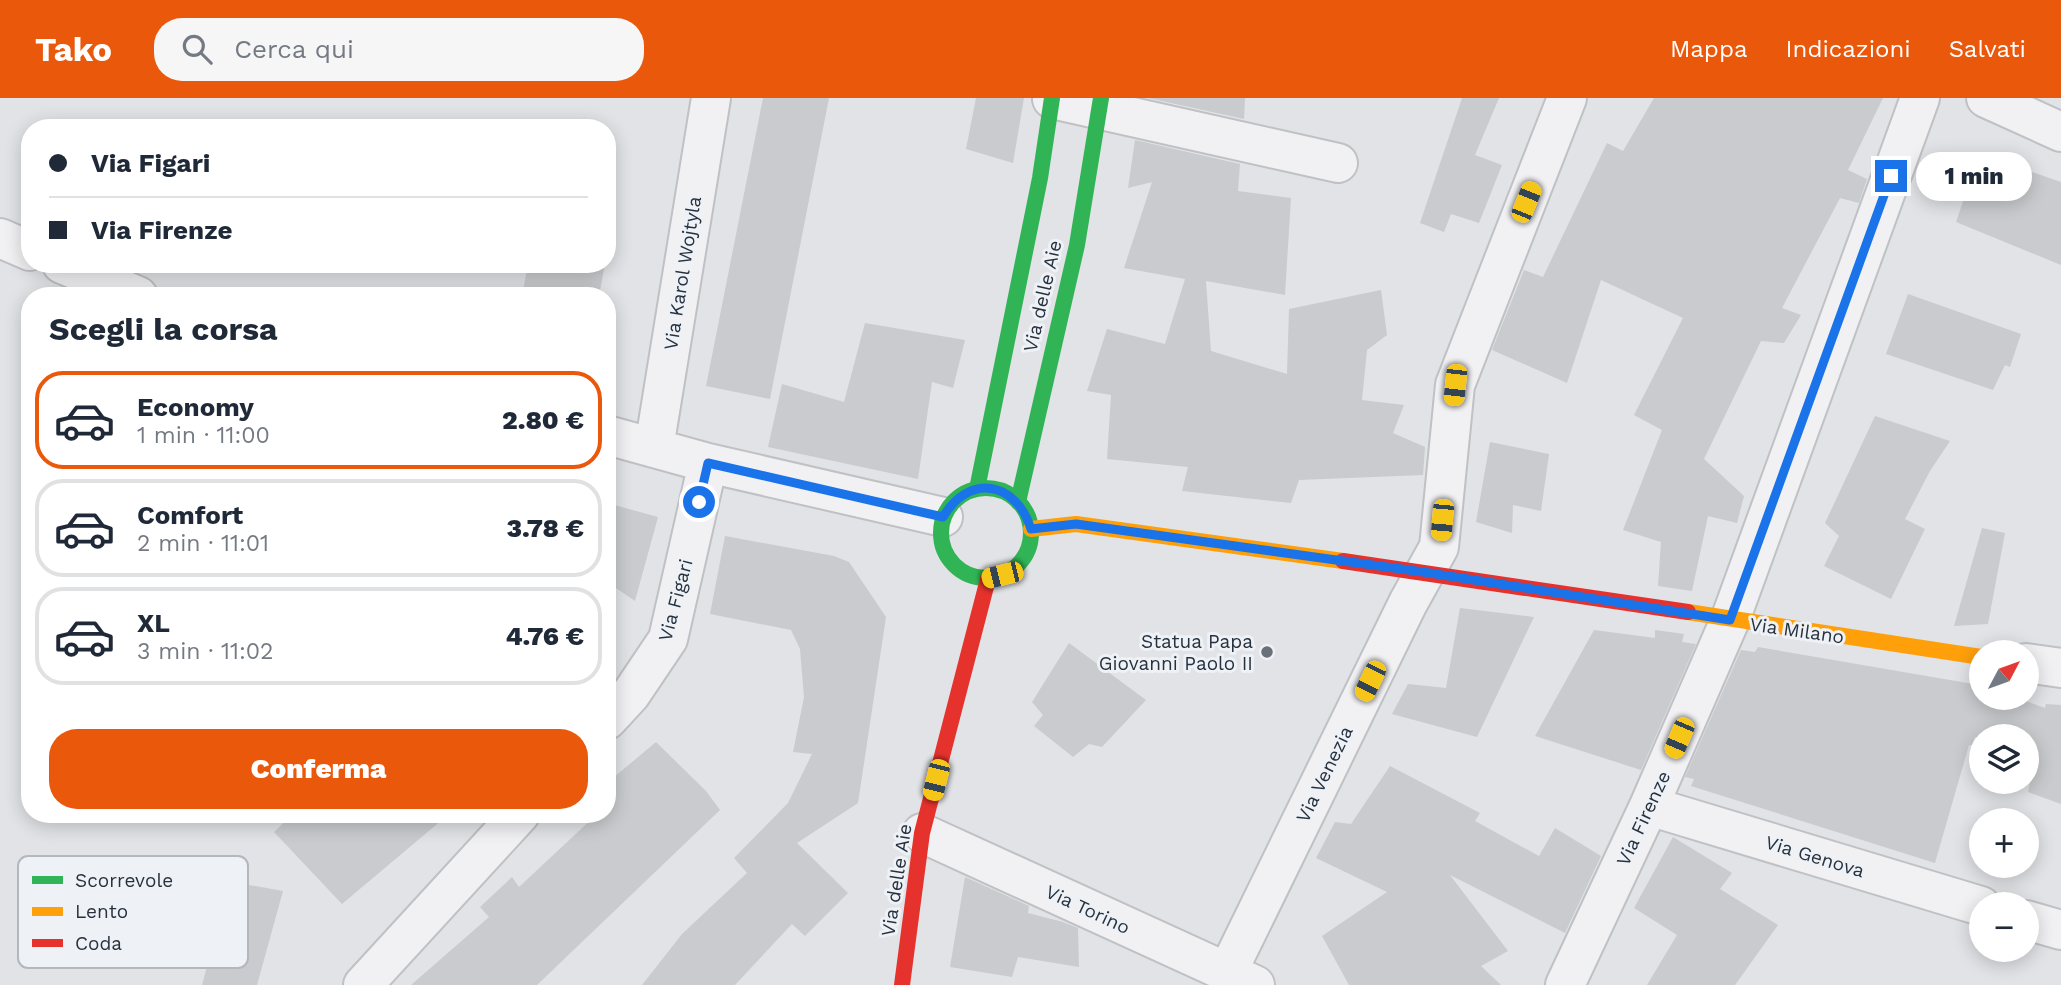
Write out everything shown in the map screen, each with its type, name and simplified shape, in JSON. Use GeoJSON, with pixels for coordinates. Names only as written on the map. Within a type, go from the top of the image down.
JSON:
{"type":"FeatureCollection","features":[{"type":"Feature","properties":{"kind":"street","name":"Via Karol Wojtyla"},"geometry":{"type":"LineString","coordinates":[[654,448],[711,98]]}},
{"type":"Feature","properties":{"kind":"street"},"geometry":{"type":"LineString","coordinates":[[1052,98],[1100,104],[1338,163]]}},
{"type":"Feature","properties":{"kind":"street","name":"Via delle Aie"},"geometry":{"type":"LineString","coordinates":[[977,489],[1040,178],[1052,98]]}},
{"type":"Feature","properties":{"kind":"street","name":"Via Venezia"},"geometry":{"type":"LineString","coordinates":[[1241,979],[1423,572],[1439,547],[1455,385],[1567,98]]}},
{"type":"Feature","properties":{"kind":"street","name":"Via Firenze"},"geometry":{"type":"LineString","coordinates":[[1565,985],[1649,806],[1730,620],[1920,98]]}},
{"type":"Feature","properties":{"kind":"street"},"geometry":{"type":"LineString","coordinates":[[1986,98],[2061,132]]}},
{"type":"Feature","properties":{"kind":"street","name":"Via delle Aie"},"geometry":{"type":"LineString","coordinates":[[1018,502],[1026,456],[1067,290],[1094,152],[1100,104]]}},
{"type":"Feature","properties":{"kind":"street"},"geometry":{"type":"LineString","coordinates":[[0,239],[21,247]]}},
{"type":"Feature","properties":{"kind":"street"},"geometry":{"type":"LineString","coordinates":[[83,273],[117,287]]}},
{"type":"Feature","properties":{"kind":"street"},"geometry":{"type":"LineString","coordinates":[[616,437],[708,463],[943,517]]}},
{"type":"Feature","properties":{"kind":"street","name":"Via Figari"},"geometry":{"type":"LineString","coordinates":[[616,710],[631,694],[668,639],[708,463]]}},
{"type":"Feature","properties":{"kind":"street"},"geometry":{"type":"LineString","coordinates":[[991,488],[1006,493],[1018,502],[1027,515],[1031,529],[1030,544],[1020,562],[1002,575],[988,579],[960,571],[950,561],[940,532],[943,517],[951,505],[962,494],[991,488]]}},
{"type":"Feature","properties":{"kind":"street","name":"Via Milano"},"geometry":{"type":"LineString","coordinates":[[1031,529],[1076,524],[1423,572],[1969,655]]}},
{"type":"Feature","properties":{"kind":"street","name":"Via delle Aie"},"geometry":{"type":"LineString","coordinates":[[902,985],[922,833],[988,579]]}},
{"type":"Feature","properties":{"kind":"street"},"geometry":{"type":"LineString","coordinates":[[2039,665],[2061,668]]}},
{"type":"Feature","properties":{"kind":"street","name":"Via Genova"},"geometry":{"type":"LineString","coordinates":[[1649,806],[1969,902]]}},
{"type":"Feature","properties":{"kind":"street"},"geometry":{"type":"LineString","coordinates":[[363,985],[512,823]]}},
{"type":"Feature","properties":{"kind":"street","name":"Via Torino"},"geometry":{"type":"LineString","coordinates":[[922,833],[1241,979]]}},
{"type":"Feature","properties":{"kind":"street"},"geometry":{"type":"LineString","coordinates":[[2039,923],[2061,930]]}},
{"type":"Feature","properties":{"kind":"building"},"geometry":{"type":"Polygon","coordinates":[[[763,98],[829,98],[770,399],[706,386],[763,98]]]}},
{"type":"Feature","properties":{"kind":"building"},"geometry":{"type":"Polygon","coordinates":[[[976,98],[1024,98],[1013,163],[966,149],[976,98]]]}},
{"type":"Feature","properties":{"kind":"building"},"geometry":{"type":"Polygon","coordinates":[[[1148,98],[1245,98],[1244,119],[1148,98]]]}},
{"type":"Feature","properties":{"kind":"building"},"geometry":{"type":"Polygon","coordinates":[[[1462,98],[1499,98],[1475,155],[1502,165],[1479,223],[1451,214],[1444,232],[1420,223],[1462,98]]]}},
{"type":"Feature","properties":{"kind":"building"},"geometry":{"type":"Polygon","coordinates":[[[1654,98],[1883,98],[1848,170],[1867,179],[1859,203],[1840,198],[1782,308],[1801,315],[1784,343],[1761,341],[1704,459],[1744,496],[1737,523],[1708,516],[1692,591],[1658,586],[1661,542],[1623,530],[1662,430],[1634,415],[1683,318],[1601,280],[1567,383],[1492,350],[1524,270],[1543,277],[1607,143],[1623,151],[1654,98]]]}},
{"type":"Feature","properties":{"kind":"building"},"geometry":{"type":"Polygon","coordinates":[[[1135,140],[1240,164],[1238,191],[1291,198],[1285,295],[1206,281],[1211,351],[1287,374],[1289,309],[1381,290],[1387,335],[1367,350],[1362,400],[1404,405],[1393,433],[1425,447],[1423,475],[1299,480],[1291,503],[1182,491],[1188,467],[1107,459],[1111,395],[1087,391],[1107,329],[1165,344],[1185,279],[1124,268],[1152,182],[1128,188],[1135,140]]]}},
{"type":"Feature","properties":{"kind":"building"},"geometry":{"type":"Polygon","coordinates":[[[1979,154],[2061,182],[2061,265],[1956,222],[1979,154]]]}},
{"type":"Feature","properties":{"kind":"building"},"geometry":{"type":"Polygon","coordinates":[[[526,273],[603,273],[601,287],[524,287],[526,273]]]}},
{"type":"Feature","properties":{"kind":"building"},"geometry":{"type":"Polygon","coordinates":[[[1908,294],[2021,334],[2010,367],[2005,365],[1993,390],[1886,354],[1908,294]]]}},
{"type":"Feature","properties":{"kind":"building"},"geometry":{"type":"Polygon","coordinates":[[[865,323],[965,340],[953,388],[932,382],[918,479],[768,447],[782,384],[844,402],[865,323]]]}},
{"type":"Feature","properties":{"kind":"building"},"geometry":{"type":"Polygon","coordinates":[[[1875,416],[1950,441],[1930,471],[1905,519],[1925,529],[1891,599],[1824,566],[1839,536],[1825,523],[1875,416]]]}},
{"type":"Feature","properties":{"kind":"building"},"geometry":{"type":"Polygon","coordinates":[[[1490,442],[1549,454],[1541,511],[1513,505],[1512,533],[1476,522],[1490,442]]]}},
{"type":"Feature","properties":{"kind":"building"},"geometry":{"type":"Polygon","coordinates":[[[616,505],[658,517],[635,601],[616,588],[616,505]]]}},
{"type":"Feature","properties":{"kind":"building"},"geometry":{"type":"Polygon","coordinates":[[[1982,528],[2005,533],[1988,624],[1954,626],[1982,528]]]}},
{"type":"Feature","properties":{"kind":"building"},"geometry":{"type":"Polygon","coordinates":[[[725,536],[834,556],[849,562],[886,617],[858,803],[797,843],[848,893],[805,936],[792,924],[735,985],[642,985],[682,934],[747,873],[734,858],[788,803],[812,754],[793,752],[804,697],[800,649],[791,630],[710,614],[725,536]]]}},
{"type":"Feature","properties":{"kind":"building"},"geometry":{"type":"Polygon","coordinates":[[[1460,608],[1534,617],[1477,737],[1392,714],[1408,684],[1446,688],[1460,608]]]}},
{"type":"Feature","properties":{"kind":"building"},"geometry":{"type":"Polygon","coordinates":[[[1594,630],[1655,638],[1655,630],[1684,634],[1682,642],[1696,644],[1641,770],[1535,736],[1594,630]]]}},
{"type":"Feature","properties":{"kind":"building"},"geometry":{"type":"Polygon","coordinates":[[[1069,643],[1146,700],[1102,747],[1089,744],[1073,757],[1034,726],[1043,715],[1032,702],[1069,643]]]}},
{"type":"Feature","properties":{"kind":"building"},"geometry":{"type":"Polygon","coordinates":[[[1758,647],[1969,683],[1969,710],[2039,710],[2039,706],[2045,708],[2046,704],[2061,705],[2061,804],[2034,794],[2039,794],[2039,724],[1969,724],[1969,745],[1935,863],[1691,786],[1694,779],[1685,777],[1741,650],[1755,652],[1758,647]]]}},
{"type":"Feature","properties":{"kind":"building"},"geometry":{"type":"Polygon","coordinates":[[[656,742],[706,791],[720,810],[537,985],[411,985],[489,917],[480,907],[512,877],[519,887],[587,823],[616,823],[616,775],[656,742]]]}},
{"type":"Feature","properties":{"kind":"building"},"geometry":{"type":"Polygon","coordinates":[[[1390,766],[1480,813],[1475,821],[1539,856],[1555,828],[1601,856],[1565,933],[1450,875],[1508,951],[1481,966],[1501,985],[1349,985],[1322,936],[1387,892],[1316,858],[1335,822],[1351,824],[1390,766]]]}},
{"type":"Feature","properties":{"kind":"building"},"geometry":{"type":"Polygon","coordinates":[[[284,823],[438,823],[342,904],[274,832],[284,823]]]}},
{"type":"Feature","properties":{"kind":"building"},"geometry":{"type":"Polygon","coordinates":[[[1673,837],[1732,873],[1720,889],[1778,925],[1735,985],[1647,985],[1677,935],[1634,908],[1673,837]]]}},
{"type":"Feature","properties":{"kind":"building"},"geometry":{"type":"Polygon","coordinates":[[[965,877],[1029,906],[1028,913],[1078,928],[1079,967],[1018,957],[1012,977],[950,967],[965,877]]]}},
{"type":"Feature","properties":{"kind":"building"},"geometry":{"type":"Polygon","coordinates":[[[248,885],[283,891],[257,985],[202,985],[207,968],[248,968],[248,885]]]}},
{"type":"Feature","properties":{"kind":"traffic: fast"},"geometry":{"type":"LineString","coordinates":[[977,489],[1040,178],[1052,98]]}},
{"type":"Feature","properties":{"kind":"traffic: fast"},"geometry":{"type":"LineString","coordinates":[[1018,502],[1077,245],[1101,98]]}},
{"type":"Feature","properties":{"kind":"traffic: fast"},"geometry":{"type":"LineString","coordinates":[[986,488],[1003,491],[1018,501],[1028,516],[1031,533],[1028,550],[1018,565],[1003,575],[986,578],[969,575],[954,565],[944,550],[941,533],[944,516],[954,501],[969,491],[986,488]]}},
{"type":"Feature","properties":{"kind":"traffic: slow"},"geometry":{"type":"LineString","coordinates":[[1031,529],[1076,524],[1343,561]]}},
{"type":"Feature","properties":{"kind":"traffic: slow"},"geometry":{"type":"LineString","coordinates":[[1688,612],[1969,655]]}},
{"type":"Feature","properties":{"kind":"traffic: jam"},"geometry":{"type":"LineString","coordinates":[[1343,561],[1688,612]]}},
{"type":"Feature","properties":{"kind":"traffic: jam"},"geometry":{"type":"LineString","coordinates":[[902,985],[922,833],[988,579]]}},
{"type":"Feature","properties":{"kind":"place","name":"Statua Papa Giovanni Paolo II"},"geometry":{"type":"Point","coordinates":[1267,652]}},
{"type":"Feature","properties":{"kind":"route"},"geometry":{"type":"LineString","coordinates":[[699,502],[708,463],[943,517],[962,494],[991,488],[1006,493],[1018,502],[1027,515],[1031,529],[1076,524],[1423,572],[1730,620],[1891,176]]}}]}
